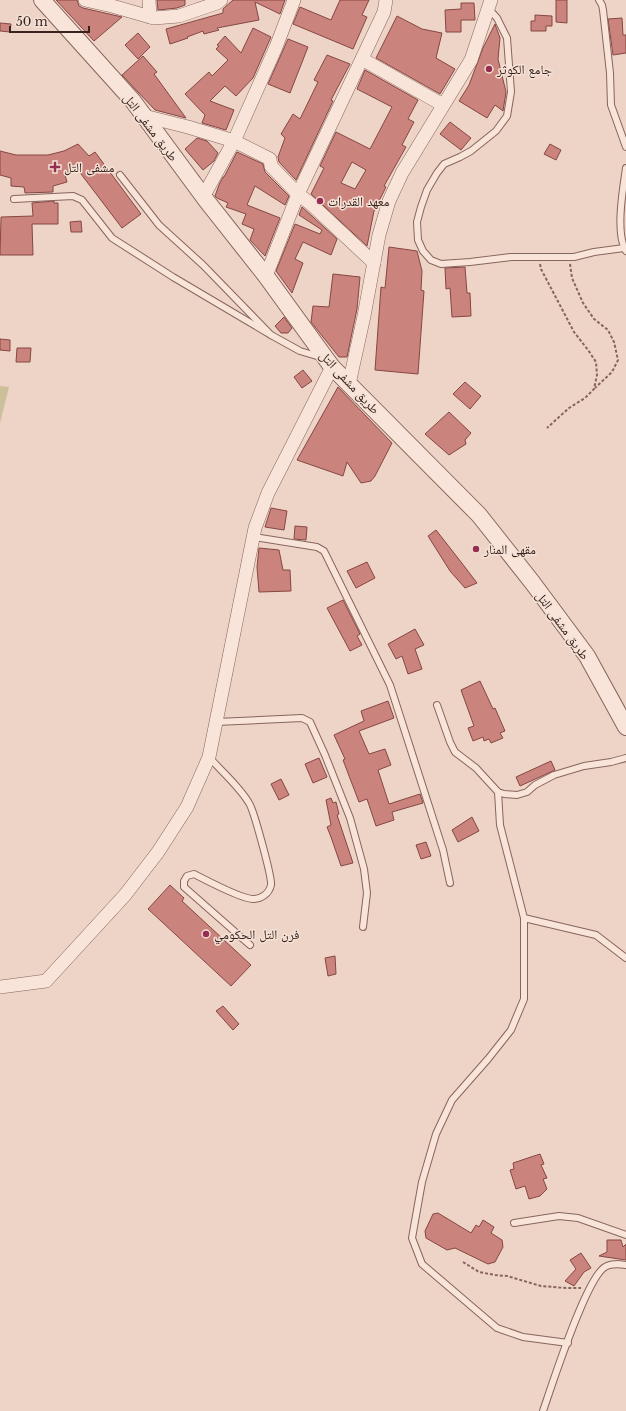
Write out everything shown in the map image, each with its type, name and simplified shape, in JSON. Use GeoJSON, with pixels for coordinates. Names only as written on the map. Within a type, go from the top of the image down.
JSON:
{"type":"FeatureCollection","features":[{"type":"Feature","properties":{"kind":"street","name":"طريق مشفى التل"},"geometry":{"type":"LineString","coordinates":[[42,0],[133,101],[203,197],[266,276],[329,362],[479,515],[532,582],[587,656],[626,727]]}},
{"type":"Feature","properties":{"kind":"street"},"geometry":{"type":"LineString","coordinates":[[85,0],[154,18],[179,16],[217,3],[221,0]]}},
{"type":"Feature","properties":{"kind":"street"},"geometry":{"type":"LineString","coordinates":[[149,0],[150,17]]}},
{"type":"Feature","properties":{"kind":"street"},"geometry":{"type":"LineString","coordinates":[[203,197],[234,141],[276,47],[294,0]]}},
{"type":"Feature","properties":{"kind":"street"},"geometry":{"type":"LineString","coordinates":[[266,276],[298,194],[384,12],[386,0]]}},
{"type":"Feature","properties":{"kind":"street"},"geometry":{"type":"LineString","coordinates":[[349,384],[379,235],[390,201],[402,173],[471,60],[488,3]]}},
{"type":"Feature","properties":{"kind":"street"},"geometry":{"type":"LineString","coordinates":[[362,59],[443,105]]}},
{"type":"Feature","properties":{"kind":"street"},"geometry":{"type":"LineString","coordinates":[[144,116],[234,141],[270,159],[272,166],[298,194],[374,263]]}},
{"type":"Feature","properties":{"kind":"street"},"geometry":{"type":"LineString","coordinates":[[0,987],[46,981],[125,895],[158,852],[187,807],[209,757],[255,528],[268,493],[329,362]]}},
{"type":"Feature","properties":{"kind":"lane"},"geometry":{"type":"LineString","coordinates":[[599,0],[603,10],[608,49],[611,105],[626,147]]}},
{"type":"Feature","properties":{"kind":"lane"},"geometry":{"type":"LineString","coordinates":[[488,3],[507,38],[511,92],[507,116],[496,131],[471,151],[444,164],[427,190],[417,222],[418,240],[423,251],[430,260],[441,264],[511,257],[571,257],[594,252],[625,250],[621,232],[620,210],[626,168]]}},
{"type":"Feature","properties":{"kind":"lane"},"geometry":{"type":"LineString","coordinates":[[120,175],[159,225],[203,265],[271,335]]}},
{"type":"Feature","properties":{"kind":"lane"},"geometry":{"type":"LineString","coordinates":[[14,199],[73,196],[82,200],[112,238],[173,277],[271,335],[300,351],[329,362]]}},
{"type":"Feature","properties":{"kind":"lane"},"geometry":{"type":"LineString","coordinates":[[254,537],[317,547],[324,551],[390,685],[443,850],[450,883]]}},
{"type":"Feature","properties":{"kind":"lane"},"geometry":{"type":"LineString","coordinates":[[437,705],[455,752],[476,768],[498,792],[504,794],[517,795],[527,792],[554,775],[584,766],[612,762],[626,758]]}},
{"type":"Feature","properties":{"kind":"lane"},"geometry":{"type":"LineString","coordinates":[[216,722],[302,718],[310,722],[326,755],[350,818],[364,869],[367,893],[363,927]]}},
{"type":"Feature","properties":{"kind":"lane"},"geometry":{"type":"LineString","coordinates":[[209,757],[243,794],[250,805],[270,871],[271,885],[268,892],[262,897],[253,899],[243,897],[194,874],[187,876],[184,881],[184,887],[250,945]]}},
{"type":"Feature","properties":{"kind":"lane"},"geometry":{"type":"LineString","coordinates":[[498,792],[500,825],[524,918],[524,999],[511,1030],[452,1100],[436,1134],[422,1182],[412,1238],[422,1264],[497,1328],[523,1337],[568,1343]]}},
{"type":"Feature","properties":{"kind":"lane"},"geometry":{"type":"LineString","coordinates":[[524,918],[596,935],[626,958]]}},
{"type":"Feature","properties":{"kind":"lane"},"geometry":{"type":"LineString","coordinates":[[514,1222],[559,1216],[572,1217],[604,1226],[626,1235]]}},
{"type":"Feature","properties":{"kind":"lane"},"geometry":{"type":"LineString","coordinates":[[543,1411],[590,1287],[598,1273],[606,1266],[618,1264],[626,1265]]}},
{"type":"Feature","properties":{"kind":"path"},"geometry":{"type":"LineString","coordinates":[[539,257],[541,270],[574,332],[596,362],[597,376],[594,389]]}},
{"type":"Feature","properties":{"kind":"path"},"geometry":{"type":"LineString","coordinates":[[547,428],[569,408],[585,398],[612,372],[618,360],[614,342],[608,330],[594,318],[583,304],[572,278],[570,265],[571,257]]}},
{"type":"Feature","properties":{"kind":"path"},"geometry":{"type":"LineString","coordinates":[[463,1262],[479,1272],[507,1276],[540,1286],[566,1288],[590,1287]]}},
{"type":"Feature","properties":{"kind":"shaded area"},"geometry":{"type":"Polygon","coordinates":[[[0,386],[9,387],[0,423],[0,386]]]}},
{"type":"Feature","properties":{"kind":"building"},"geometry":{"type":"Polygon","coordinates":[[[56,0],[77,0],[79,6],[83,8],[122,17],[94,41],[56,0]]]}},
{"type":"Feature","properties":{"kind":"building"},"geometry":{"type":"Polygon","coordinates":[[[157,0],[185,0],[185,5],[177,8],[158,10],[157,0]]]}},
{"type":"Feature","properties":{"kind":"building"},"geometry":{"type":"Polygon","coordinates":[[[233,0],[285,0],[280,14],[255,2],[259,20],[217,28],[219,30],[204,34],[203,31],[170,44],[166,29],[223,13],[223,9],[233,0]]]}},
{"type":"Feature","properties":{"kind":"building"},"geometry":{"type":"Polygon","coordinates":[[[340,0],[369,0],[362,15],[367,17],[353,49],[293,24],[300,7],[331,20],[340,0]]]}},
{"type":"Feature","properties":{"kind":"building"},"geometry":{"type":"Polygon","coordinates":[[[556,0],[567,0],[567,23],[556,22],[556,0]]]}},
{"type":"Feature","properties":{"kind":"building"},"geometry":{"type":"Polygon","coordinates":[[[461,3],[474,3],[475,20],[461,20],[461,32],[446,32],[445,10],[461,9],[461,3]]]}},
{"type":"Feature","properties":{"kind":"building"},"geometry":{"type":"Polygon","coordinates":[[[535,15],[552,16],[552,26],[546,26],[546,31],[531,31],[531,21],[535,21],[535,15]]]}},
{"type":"Feature","properties":{"kind":"building"},"geometry":{"type":"Polygon","coordinates":[[[397,16],[422,29],[442,33],[436,58],[455,69],[440,94],[376,58],[397,16]]]}},
{"type":"Feature","properties":{"kind":"building"},"geometry":{"type":"Polygon","coordinates":[[[622,18],[623,35],[626,35],[626,53],[613,55],[608,19],[622,18]]]}},
{"type":"Feature","properties":{"kind":"building"},"geometry":{"type":"Polygon","coordinates":[[[0,23],[11,24],[10,32],[0,31],[0,23]]]}},
{"type":"Feature","properties":{"kind":"building"},"geometry":{"type":"Polygon","coordinates":[[[495,24],[500,38],[498,59],[506,92],[503,111],[495,105],[487,118],[459,101],[469,85],[483,48],[495,24]]]}},
{"type":"Feature","properties":{"kind":"building"},"geometry":{"type":"Polygon","coordinates":[[[253,28],[271,37],[253,78],[236,96],[225,86],[210,101],[234,110],[226,130],[202,123],[205,115],[185,94],[209,72],[212,76],[228,60],[216,49],[219,46],[217,45],[225,36],[241,53],[253,28]]]}},
{"type":"Feature","properties":{"kind":"building"},"geometry":{"type":"Polygon","coordinates":[[[138,33],[150,47],[138,59],[125,45],[138,33]]]}},
{"type":"Feature","properties":{"kind":"building"},"geometry":{"type":"Polygon","coordinates":[[[288,39],[308,47],[290,93],[268,84],[288,39]]]}},
{"type":"Feature","properties":{"kind":"building"},"geometry":{"type":"Polygon","coordinates":[[[327,55],[350,64],[331,100],[333,101],[296,180],[279,162],[278,157],[285,138],[281,134],[293,114],[300,119],[318,82],[314,80],[327,55]]]}},
{"type":"Feature","properties":{"kind":"building"},"geometry":{"type":"Polygon","coordinates":[[[143,56],[157,72],[154,74],[186,118],[155,110],[122,75],[143,56]]]}},
{"type":"Feature","properties":{"kind":"building"},"geometry":{"type":"Polygon","coordinates":[[[365,70],[418,100],[408,119],[414,122],[402,145],[406,147],[384,186],[386,187],[374,211],[367,246],[311,194],[324,168],[320,166],[336,132],[370,149],[392,107],[357,89],[365,70]],[[352,162],[341,183],[355,189],[366,170],[352,162]]]}},
{"type":"Feature","properties":{"kind":"building"},"geometry":{"type":"Polygon","coordinates":[[[450,122],[471,138],[461,150],[440,134],[450,122]]]}},
{"type":"Feature","properties":{"kind":"building"},"geometry":{"type":"Polygon","coordinates":[[[197,138],[207,141],[218,153],[214,161],[203,170],[185,149],[197,138]]]}},
{"type":"Feature","properties":{"kind":"building"},"geometry":{"type":"Polygon","coordinates":[[[78,144],[89,156],[95,152],[141,214],[122,228],[78,170],[65,175],[67,182],[53,186],[53,192],[25,193],[24,187],[11,186],[11,178],[0,175],[0,151],[16,155],[48,155],[64,151],[78,144]]]}},
{"type":"Feature","properties":{"kind":"building"},"geometry":{"type":"Polygon","coordinates":[[[550,144],[561,150],[556,160],[544,154],[550,144]]]}},
{"type":"Feature","properties":{"kind":"building"},"geometry":{"type":"Polygon","coordinates":[[[237,152],[263,164],[265,172],[289,196],[285,205],[255,186],[247,205],[280,218],[265,256],[250,240],[254,229],[242,224],[246,214],[226,207],[228,203],[215,196],[223,177],[237,152]]]}},
{"type":"Feature","properties":{"kind":"building"},"geometry":{"type":"Polygon","coordinates":[[[54,201],[54,203],[58,203],[58,224],[32,224],[33,255],[0,255],[1,217],[33,216],[32,203],[54,201]]]}},
{"type":"Feature","properties":{"kind":"building"},"geometry":{"type":"Polygon","coordinates":[[[302,207],[337,239],[331,255],[303,242],[295,259],[303,263],[292,293],[276,271],[295,224],[320,234],[322,230],[299,215],[302,207]]]}},
{"type":"Feature","properties":{"kind":"building"},"geometry":{"type":"Polygon","coordinates":[[[81,221],[82,232],[71,232],[70,222],[81,221]]]}},
{"type":"Feature","properties":{"kind":"building"},"geometry":{"type":"Polygon","coordinates":[[[389,247],[417,251],[422,271],[421,290],[424,291],[418,374],[375,370],[381,287],[385,288],[389,247]]]}},
{"type":"Feature","properties":{"kind":"building"},"geometry":{"type":"Polygon","coordinates":[[[465,267],[467,293],[470,293],[471,316],[452,317],[450,288],[446,289],[445,268],[465,267]]]}},
{"type":"Feature","properties":{"kind":"building"},"geometry":{"type":"Polygon","coordinates":[[[333,274],[360,277],[357,309],[347,357],[339,357],[311,322],[313,306],[329,307],[333,274]]]}},
{"type":"Feature","properties":{"kind":"building"},"geometry":{"type":"Polygon","coordinates":[[[284,317],[292,328],[288,333],[281,333],[275,326],[284,317]]]}},
{"type":"Feature","properties":{"kind":"building"},"geometry":{"type":"Polygon","coordinates":[[[0,339],[10,340],[10,351],[0,350],[0,339]]]}},
{"type":"Feature","properties":{"kind":"building"},"geometry":{"type":"Polygon","coordinates":[[[17,348],[31,348],[30,362],[16,362],[17,348]]]}},
{"type":"Feature","properties":{"kind":"building"},"geometry":{"type":"Polygon","coordinates":[[[303,370],[312,381],[302,388],[294,377],[303,370]]]}},
{"type":"Feature","properties":{"kind":"building"},"geometry":{"type":"Polygon","coordinates":[[[465,382],[481,396],[470,409],[453,394],[465,382]]]}},
{"type":"Feature","properties":{"kind":"building"},"geometry":{"type":"Polygon","coordinates":[[[338,387],[392,443],[371,481],[361,483],[347,462],[343,476],[297,460],[338,387]]]}},
{"type":"Feature","properties":{"kind":"building"},"geometry":{"type":"Polygon","coordinates":[[[449,412],[471,433],[465,440],[466,444],[449,455],[425,434],[449,412]]]}},
{"type":"Feature","properties":{"kind":"building"},"geometry":{"type":"Polygon","coordinates":[[[271,508],[287,511],[284,530],[265,527],[271,508]]]}},
{"type":"Feature","properties":{"kind":"building"},"geometry":{"type":"Polygon","coordinates":[[[295,526],[307,527],[306,540],[294,539],[295,526]]]}},
{"type":"Feature","properties":{"kind":"building"},"geometry":{"type":"Polygon","coordinates":[[[436,530],[477,583],[465,588],[450,571],[428,536],[436,530]]]}},
{"type":"Feature","properties":{"kind":"building"},"geometry":{"type":"Polygon","coordinates":[[[259,548],[279,550],[283,570],[290,570],[291,591],[259,592],[257,567],[259,548]]]}},
{"type":"Feature","properties":{"kind":"building"},"geometry":{"type":"Polygon","coordinates":[[[367,562],[375,578],[356,588],[347,571],[367,562]]]}},
{"type":"Feature","properties":{"kind":"building"},"geometry":{"type":"Polygon","coordinates":[[[343,600],[360,634],[357,636],[362,645],[350,651],[327,608],[343,600]]]}},
{"type":"Feature","properties":{"kind":"building"},"geometry":{"type":"Polygon","coordinates":[[[415,629],[424,645],[415,649],[422,669],[408,674],[402,656],[396,659],[388,644],[415,629]]]}},
{"type":"Feature","properties":{"kind":"building"},"geometry":{"type":"Polygon","coordinates":[[[480,681],[493,709],[495,708],[505,731],[500,733],[503,738],[491,743],[489,739],[484,741],[483,737],[473,741],[468,728],[474,726],[461,690],[480,681]]]}},
{"type":"Feature","properties":{"kind":"building"},"geometry":{"type":"Polygon","coordinates":[[[388,701],[394,718],[359,731],[369,754],[385,749],[391,765],[378,770],[389,804],[420,794],[423,803],[392,812],[394,820],[376,826],[367,799],[359,802],[343,760],[345,759],[334,735],[364,721],[361,711],[388,701]]]}},
{"type":"Feature","properties":{"kind":"building"},"geometry":{"type":"Polygon","coordinates":[[[319,758],[327,777],[313,783],[305,764],[319,758]]]}},
{"type":"Feature","properties":{"kind":"building"},"geometry":{"type":"Polygon","coordinates":[[[551,761],[555,770],[520,786],[516,777],[551,761]]]}},
{"type":"Feature","properties":{"kind":"building"},"geometry":{"type":"Polygon","coordinates":[[[281,779],[289,795],[279,800],[271,784],[281,779]]]}},
{"type":"Feature","properties":{"kind":"building"},"geometry":{"type":"Polygon","coordinates":[[[331,798],[333,803],[336,802],[339,814],[337,815],[353,863],[341,866],[327,827],[331,825],[326,800],[331,798]]]}},
{"type":"Feature","properties":{"kind":"building"},"geometry":{"type":"Polygon","coordinates":[[[472,817],[479,831],[458,842],[452,830],[472,817]]]}},
{"type":"Feature","properties":{"kind":"building"},"geometry":{"type":"Polygon","coordinates":[[[426,842],[431,856],[421,859],[416,845],[426,842]]]}},
{"type":"Feature","properties":{"kind":"building"},"geometry":{"type":"Polygon","coordinates":[[[170,885],[184,898],[182,901],[251,965],[231,986],[148,909],[170,885]]]}},
{"type":"Feature","properties":{"kind":"building"},"geometry":{"type":"Polygon","coordinates":[[[335,956],[336,974],[328,976],[325,958],[335,956]]]}},
{"type":"Feature","properties":{"kind":"building"},"geometry":{"type":"Polygon","coordinates":[[[223,1006],[239,1024],[233,1030],[216,1011],[223,1006]]]}},
{"type":"Feature","properties":{"kind":"building"},"geometry":{"type":"Polygon","coordinates":[[[540,1154],[544,1164],[541,1165],[547,1178],[543,1179],[547,1189],[540,1196],[529,1199],[525,1186],[516,1189],[510,1170],[514,1169],[513,1163],[540,1154]]]}},
{"type":"Feature","properties":{"kind":"building"},"geometry":{"type":"Polygon","coordinates":[[[438,1213],[471,1233],[476,1225],[479,1227],[483,1220],[494,1227],[491,1233],[502,1240],[503,1247],[495,1262],[488,1264],[455,1248],[447,1250],[426,1238],[425,1231],[433,1214],[438,1213]]]}},
{"type":"Feature","properties":{"kind":"building"},"geometry":{"type":"Polygon","coordinates":[[[607,1240],[621,1240],[623,1247],[626,1244],[626,1260],[599,1256],[607,1252],[607,1240]]]}},
{"type":"Feature","properties":{"kind":"building"},"geometry":{"type":"Polygon","coordinates":[[[581,1253],[591,1268],[584,1272],[574,1286],[565,1281],[576,1269],[570,1260],[581,1253]]]}},
{"type":"Feature","properties":{"kind":"place","name":"جامع الكوثر"},"geometry":{"type":"Point","coordinates":[489,69]}},
{"type":"Feature","properties":{"kind":"place","name":"مشفى التل"},"geometry":{"type":"Point","coordinates":[55,167]}},
{"type":"Feature","properties":{"kind":"place","name":"معهد القدرات"},"geometry":{"type":"Point","coordinates":[320,201]}},
{"type":"Feature","properties":{"kind":"place","name":"مقهى المنار"},"geometry":{"type":"Point","coordinates":[476,549]}},
{"type":"Feature","properties":{"kind":"place","name":"فرن التل الحكومي"},"geometry":{"type":"Point","coordinates":[206,934]}}]}
